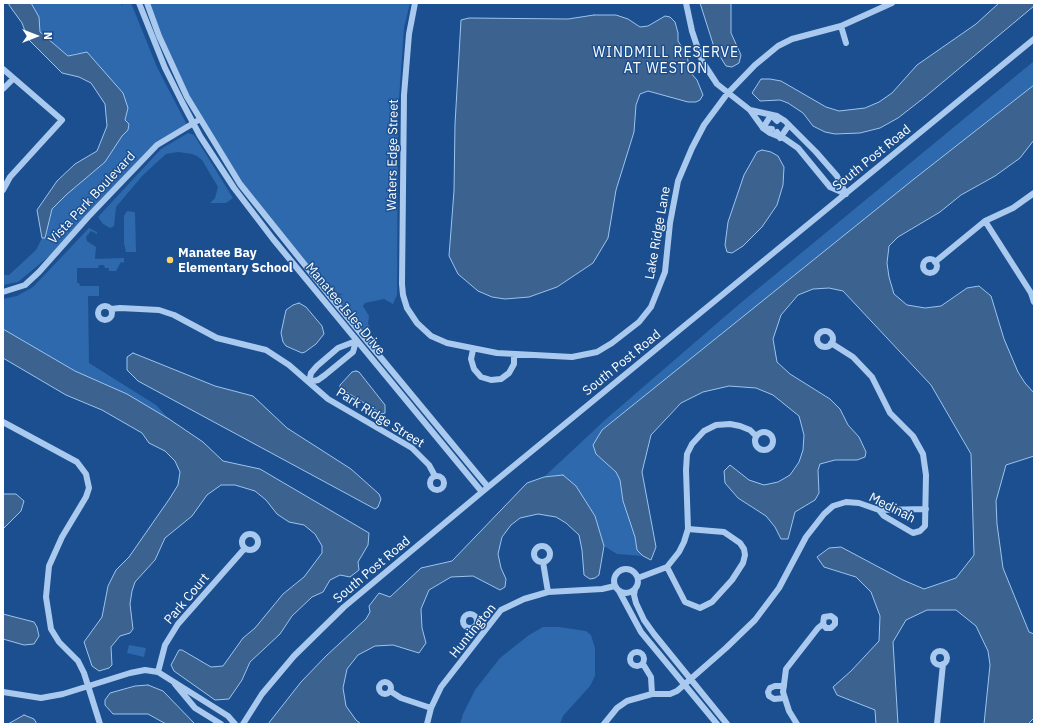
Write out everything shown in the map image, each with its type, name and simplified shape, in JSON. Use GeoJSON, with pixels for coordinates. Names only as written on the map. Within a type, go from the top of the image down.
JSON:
{"type":"FeatureCollection","features":[{"type":"Feature","properties":{"kind":"street","name":"Manatee Isles Drive"},"geometry":{"type":"LineString","coordinates":[[139,3],[165,68],[193,123],[234,188],[277,245],[482,492]]}},
{"type":"Feature","properties":{"kind":"street","name":"Manatee Isles Drive"},"geometry":{"type":"LineString","coordinates":[[147,3],[172,65],[200,119],[240,184],[488,487]]}},
{"type":"Feature","properties":{"kind":"street","name":"Waters Edge Street"},"geometry":{"type":"LineString","coordinates":[[407,308],[403,295],[402,284],[404,95],[410,34],[415,3]]}},
{"type":"Feature","properties":{"kind":"street"},"geometry":{"type":"LineString","coordinates":[[686,3],[692,31],[702,61],[717,84],[727,94],[750,110],[763,128],[776,133],[798,148],[830,187],[846,194]]}},
{"type":"Feature","properties":{"kind":"street","name":"Lake Ridge Lane"},"geometry":{"type":"LineString","coordinates":[[407,308],[416,322],[432,336],[447,343],[473,350],[572,357],[597,352],[626,333],[639,322],[651,307],[665,272],[670,223],[678,182],[692,148],[727,94],[755,65],[778,46],[792,39],[841,26],[892,3]]}},
{"type":"Feature","properties":{"kind":"street"},"geometry":{"type":"LineString","coordinates":[[841,26],[846,43]]}},
{"type":"Feature","properties":{"kind":"street","name":"South Post Road"},"geometry":{"type":"LineString","coordinates":[[243,724],[262,694],[294,656],[344,607],[1034,39]]}},
{"type":"Feature","properties":{"kind":"street"},"geometry":{"type":"LineString","coordinates":[[3,69],[62,120],[10,176],[3,190]]}},
{"type":"Feature","properties":{"kind":"street"},"geometry":{"type":"LineString","coordinates":[[3,89],[13,79]]}},
{"type":"Feature","properties":{"kind":"street"},"geometry":{"type":"LineString","coordinates":[[750,110],[777,116],[782,123]]}},
{"type":"Feature","properties":{"kind":"street"},"geometry":{"type":"LineString","coordinates":[[771,115],[782,123],[837,176],[846,194]]}},
{"type":"Feature","properties":{"kind":"street"},"geometry":{"type":"LineString","coordinates":[[763,128],[771,115]]}},
{"type":"Feature","properties":{"kind":"street","name":"Vista Park Boulevard"},"geometry":{"type":"LineString","coordinates":[[3,292],[25,285],[36,276],[88,217],[157,145],[200,119]]}},
{"type":"Feature","properties":{"kind":"street"},"geometry":{"type":"LineString","coordinates":[[776,133],[782,123]]}},
{"type":"Feature","properties":{"kind":"street"},"geometry":{"type":"LineString","coordinates":[[763,128],[776,133]]}},
{"type":"Feature","properties":{"kind":"street"},"geometry":{"type":"LineString","coordinates":[[935,262],[985,221],[1013,208],[1034,193]]}},
{"type":"Feature","properties":{"kind":"street"},"geometry":{"type":"LineString","coordinates":[[985,221],[1031,293],[1034,302]]}},
{"type":"Feature","properties":{"kind":"street"},"geometry":{"type":"LineString","coordinates":[[277,245],[284,239]]}},
{"type":"Feature","properties":{"kind":"street","name":"Park Ridge Street"},"geometry":{"type":"LineString","coordinates":[[111,309],[152,308],[166,312],[217,338],[266,350],[289,365],[328,399],[412,448],[429,465],[435,476]]}},
{"type":"Feature","properties":{"kind":"street","name":"Park Ridge Street"},"geometry":{"type":"LineString","coordinates":[[309,382],[318,380],[353,352],[356,341],[362,334]]}},
{"type":"Feature","properties":{"kind":"street"},"geometry":{"type":"LineString","coordinates":[[309,382],[311,373],[322,361],[338,348],[356,341]]}},
{"type":"Feature","properties":{"kind":"street","name":"Medinah"},"geometry":{"type":"LineString","coordinates":[[604,724],[617,708],[628,701],[652,694],[670,694],[690,680],[755,620],[779,588],[806,537],[824,514],[833,506],[846,502],[860,503],[879,510],[884,516],[913,532],[920,531],[925,526],[926,475],[923,454],[913,436],[890,413],[872,377],[853,357],[831,343]]}},
{"type":"Feature","properties":{"kind":"street"},"geometry":{"type":"LineString","coordinates":[[473,350],[471,360],[474,369],[481,377],[490,380],[501,379],[509,373],[514,364],[514,354]]}},
{"type":"Feature","properties":{"kind":"street"},"geometry":{"type":"LineString","coordinates":[[322,361],[330,371]]}},
{"type":"Feature","properties":{"kind":"street"},"geometry":{"type":"LineString","coordinates":[[3,422],[77,462],[86,474],[89,488],[86,497],[62,537],[49,566],[46,597],[51,629],[59,642],[78,661],[100,724]]}},
{"type":"Feature","properties":{"kind":"street"},"geometry":{"type":"LineString","coordinates":[[638,578],[667,567],[679,552],[688,529],[686,470],[687,454],[692,444],[704,431],[716,425],[730,424],[740,426],[750,430],[756,436]]}},
{"type":"Feature","properties":{"kind":"street"},"geometry":{"type":"LineString","coordinates":[[879,510],[926,509]]}},
{"type":"Feature","properties":{"kind":"street"},"geometry":{"type":"LineString","coordinates":[[667,567],[685,602],[700,608],[712,602],[732,580],[743,563],[745,556],[744,549],[740,543],[724,532],[688,529]]}},
{"type":"Feature","properties":{"kind":"street","name":"Park Court"},"geometry":{"type":"LineString","coordinates":[[158,672],[165,645],[178,624],[245,548]]}},
{"type":"Feature","properties":{"kind":"street"},"geometry":{"type":"LineString","coordinates":[[542,562],[548,592]]}},
{"type":"Feature","properties":{"kind":"street"},"geometry":{"type":"LineString","coordinates":[[716,724],[641,632],[617,588],[615,577],[622,570],[633,571],[638,578],[638,584],[635,589],[635,599],[644,620],[690,680],[727,724]]}},
{"type":"Feature","properties":{"kind":"street"},"geometry":{"type":"LineString","coordinates":[[617,588],[626,593],[635,589]]}},
{"type":"Feature","properties":{"kind":"street","name":"Huntington"},"geometry":{"type":"LineString","coordinates":[[427,724],[431,708],[441,687],[501,610],[524,599],[548,592],[617,588]]}},
{"type":"Feature","properties":{"kind":"street"},"geometry":{"type":"LineString","coordinates":[[797,724],[789,710],[785,698],[784,686],[786,669],[818,628],[823,624]]}},
{"type":"Feature","properties":{"kind":"street"},"geometry":{"type":"LineString","coordinates":[[476,625],[485,631]]}},
{"type":"Feature","properties":{"kind":"street"},"geometry":{"type":"LineString","coordinates":[[643,664],[651,677],[652,694]]}},
{"type":"Feature","properties":{"kind":"street"},"geometry":{"type":"LineString","coordinates":[[937,724],[942,664]]}},
{"type":"Feature","properties":{"kind":"street"},"geometry":{"type":"LineString","coordinates":[[3,692],[41,698],[144,670],[158,672],[169,677],[191,693],[228,716],[235,724]]}},
{"type":"Feature","properties":{"kind":"street"},"geometry":{"type":"LineString","coordinates":[[169,677],[195,708],[221,724]]}},
{"type":"Feature","properties":{"kind":"street"},"geometry":{"type":"LineString","coordinates":[[784,686],[775,686],[770,688],[768,692],[769,696],[774,699],[785,698]]}},
{"type":"Feature","properties":{"kind":"street"},"geometry":{"type":"LineString","coordinates":[[390,691],[401,698],[431,708]]}},
{"type":"Feature","properties":{"kind":"shaded area"},"geometry":{"type":"Polygon","coordinates":[[[9,3],[31,3],[39,17],[40,32],[68,56],[87,52],[123,93],[128,108],[125,120],[129,124],[128,130],[122,136],[105,162],[52,209],[45,238],[42,238],[37,210],[57,181],[75,164],[97,151],[107,126],[105,104],[91,83],[79,77],[62,73],[28,39],[22,23],[9,3]]]}},
{"type":"Feature","properties":{"kind":"shaded area"},"geometry":{"type":"Polygon","coordinates":[[[31,3],[121,3],[122,6],[123,3],[131,3],[157,67],[188,127],[157,145],[65,243],[18,282],[3,285],[3,275],[9,275],[36,250],[42,238],[45,237],[52,209],[105,162],[122,136],[128,130],[129,124],[125,120],[128,108],[77,53],[68,56],[40,32],[39,17],[31,3]]]}},
{"type":"Feature","properties":{"kind":"shaded area"},"geometry":{"type":"Polygon","coordinates":[[[147,3],[410,3],[404,28],[398,113],[397,295],[393,304],[384,299],[365,303],[363,306],[369,316],[368,324],[370,327],[362,334],[335,297],[343,294],[328,293],[262,213],[200,119],[147,3]]]}},
{"type":"Feature","properties":{"kind":"shaded area"},"geometry":{"type":"Polygon","coordinates":[[[700,3],[731,3],[731,33],[741,55],[739,63],[732,67],[726,66],[714,47],[700,3]]]}},
{"type":"Feature","properties":{"kind":"shaded area"},"geometry":{"type":"Polygon","coordinates":[[[999,3],[1034,3],[1034,6],[925,97],[898,118],[880,128],[860,133],[835,134],[825,132],[813,126],[803,113],[788,103],[780,100],[760,101],[752,93],[761,79],[770,79],[781,81],[826,107],[839,111],[865,108],[879,102],[892,93],[917,65],[976,24],[999,3]]]}},
{"type":"Feature","properties":{"kind":"shaded area"},"geometry":{"type":"Polygon","coordinates":[[[594,15],[616,15],[628,19],[640,27],[648,26],[665,16],[670,17],[675,22],[678,33],[678,41],[687,55],[690,72],[697,80],[703,95],[700,100],[696,102],[688,102],[648,91],[640,94],[636,105],[634,132],[616,190],[608,238],[593,263],[557,287],[529,297],[505,299],[492,297],[478,291],[458,274],[449,256],[454,191],[455,124],[461,20],[469,18],[568,19],[594,15]]]}},
{"type":"Feature","properties":{"kind":"shaded area"},"geometry":{"type":"Polygon","coordinates":[[[1034,61],[1034,85],[914,179],[602,430],[596,454],[616,472],[620,480],[623,501],[635,537],[637,550],[643,556],[617,554],[604,546],[595,516],[563,475],[544,477],[605,420],[737,306],[1034,61]]]}},
{"type":"Feature","properties":{"kind":"shaded area"},"geometry":{"type":"Polygon","coordinates":[[[1034,85],[1034,140],[1020,158],[995,176],[961,195],[940,212],[898,237],[889,246],[887,263],[894,294],[907,305],[925,308],[941,306],[967,288],[979,286],[991,296],[1004,339],[1018,372],[1034,393],[1034,456],[1006,465],[996,501],[997,524],[1003,568],[1029,632],[1034,634],[1034,718],[1028,724],[984,724],[990,665],[988,651],[976,626],[956,610],[927,610],[906,620],[893,642],[898,724],[876,724],[875,710],[837,695],[833,687],[851,671],[879,641],[880,616],[871,592],[856,577],[824,567],[817,557],[829,548],[841,547],[903,580],[924,589],[956,578],[974,555],[971,454],[931,385],[843,291],[829,288],[813,289],[798,295],[781,315],[773,339],[777,362],[790,374],[830,399],[840,409],[848,425],[859,437],[866,452],[865,457],[857,460],[835,460],[820,464],[818,470],[819,493],[815,500],[795,512],[788,539],[781,539],[775,527],[766,516],[738,498],[725,483],[724,471],[730,465],[749,480],[764,485],[778,482],[790,475],[799,462],[803,450],[804,435],[799,416],[773,395],[756,388],[729,386],[703,392],[681,403],[651,435],[642,472],[656,547],[651,560],[643,556],[637,550],[635,537],[623,501],[620,480],[616,472],[596,454],[593,445],[602,430],[914,179],[1034,85]]]}},
{"type":"Feature","properties":{"kind":"shaded area"},"geometry":{"type":"Polygon","coordinates":[[[188,133],[194,135],[233,198],[226,203],[210,203],[215,198],[218,187],[202,160],[192,154],[178,152],[166,154],[143,175],[116,207],[114,226],[110,228],[103,224],[98,217],[161,149],[188,133]]]}},
{"type":"Feature","properties":{"kind":"shaded area"},"geometry":{"type":"Polygon","coordinates":[[[762,150],[771,152],[778,156],[784,167],[783,185],[777,205],[762,227],[743,246],[732,253],[727,252],[725,245],[728,222],[744,175],[757,152],[762,150]]]}},
{"type":"Feature","properties":{"kind":"shaded area"},"geometry":{"type":"Polygon","coordinates":[[[127,211],[135,212],[136,252],[126,252],[124,243],[124,216],[127,211]]]}},
{"type":"Feature","properties":{"kind":"shaded area"},"geometry":{"type":"Polygon","coordinates":[[[89,228],[97,232],[97,234],[91,231],[86,237],[87,241],[96,247],[95,259],[124,258],[124,263],[121,262],[116,271],[109,271],[109,268],[105,268],[104,265],[99,265],[98,268],[77,268],[77,283],[79,283],[80,286],[99,286],[99,296],[88,296],[89,363],[156,405],[169,419],[127,394],[75,371],[3,329],[3,299],[17,296],[33,287],[89,228]]]}},
{"type":"Feature","properties":{"kind":"shaded area"},"geometry":{"type":"Polygon","coordinates":[[[299,303],[306,307],[322,326],[324,334],[316,344],[302,353],[286,346],[283,342],[281,333],[286,310],[299,303]]]}},
{"type":"Feature","properties":{"kind":"shaded area"},"geometry":{"type":"Polygon","coordinates":[[[3,329],[75,371],[127,394],[169,419],[203,442],[223,461],[260,469],[369,533],[368,545],[358,562],[359,570],[350,577],[340,575],[330,580],[323,592],[312,597],[292,616],[280,634],[250,662],[242,680],[229,699],[215,700],[174,671],[171,665],[179,650],[182,650],[211,667],[223,666],[243,638],[255,628],[283,594],[304,577],[322,553],[322,546],[315,534],[304,525],[289,522],[277,514],[266,500],[255,491],[235,485],[221,485],[207,495],[192,516],[165,538],[155,560],[135,582],[130,604],[133,629],[130,633],[120,636],[111,647],[112,665],[109,668],[99,671],[92,666],[84,642],[102,617],[108,586],[116,570],[129,557],[170,498],[178,485],[180,472],[175,461],[165,451],[149,443],[142,433],[102,410],[66,395],[3,358],[3,329]]]}},
{"type":"Feature","properties":{"kind":"shaded area"},"geometry":{"type":"Polygon","coordinates":[[[133,353],[215,386],[253,396],[287,428],[351,469],[379,494],[381,499],[378,507],[375,509],[138,381],[127,370],[127,357],[133,353]]]}},
{"type":"Feature","properties":{"kind":"shaded area"},"geometry":{"type":"Polygon","coordinates":[[[352,372],[359,372],[385,405],[385,413],[382,414],[340,388],[340,385],[352,372]]]}},
{"type":"Feature","properties":{"kind":"shaded area"},"geometry":{"type":"Polygon","coordinates":[[[563,475],[576,486],[595,516],[604,546],[599,575],[590,579],[584,575],[579,535],[566,523],[556,517],[538,514],[520,518],[511,525],[502,537],[498,554],[501,568],[506,579],[505,587],[500,590],[473,576],[451,577],[429,590],[421,609],[422,628],[426,643],[419,653],[393,645],[375,646],[358,655],[347,669],[343,688],[346,706],[356,720],[361,724],[268,724],[301,682],[326,656],[366,619],[370,612],[369,606],[379,593],[390,597],[421,568],[452,561],[527,483],[544,477],[563,475]]]}},
{"type":"Feature","properties":{"kind":"shaded area"},"geometry":{"type":"Polygon","coordinates":[[[3,494],[16,494],[24,501],[21,511],[3,529],[3,494]]]}},
{"type":"Feature","properties":{"kind":"shaded area"},"geometry":{"type":"Polygon","coordinates":[[[3,614],[34,622],[39,636],[34,644],[24,645],[3,639],[3,614]]]}},
{"type":"Feature","properties":{"kind":"shaded area"},"geometry":{"type":"Polygon","coordinates":[[[543,627],[559,627],[586,631],[591,635],[595,648],[595,676],[590,686],[563,716],[560,724],[460,724],[463,714],[475,690],[500,658],[529,635],[543,627]]]}},
{"type":"Feature","properties":{"kind":"shaded area"},"geometry":{"type":"Polygon","coordinates":[[[129,645],[146,648],[144,657],[127,653],[129,645]]]}},
{"type":"Feature","properties":{"kind":"shaded area"},"geometry":{"type":"Polygon","coordinates":[[[148,685],[163,691],[195,724],[166,724],[148,714],[113,714],[105,705],[105,700],[110,693],[135,686],[148,685]]]}},
{"type":"Feature","properties":{"kind":"shaded area"},"geometry":{"type":"Polygon","coordinates":[[[24,715],[34,719],[37,724],[8,724],[24,715]]]}},
{"type":"Feature","properties":{"kind":"place","name":"Manatee Bay Elementary School"},"geometry":{"type":"Point","coordinates":[170,260]}},
{"type":"Feature","properties":{"kind":"district","name":"WINDMILL RESERVE AT WESTON"},"geometry":{"type":"Point","coordinates":[666,62]}}]}
